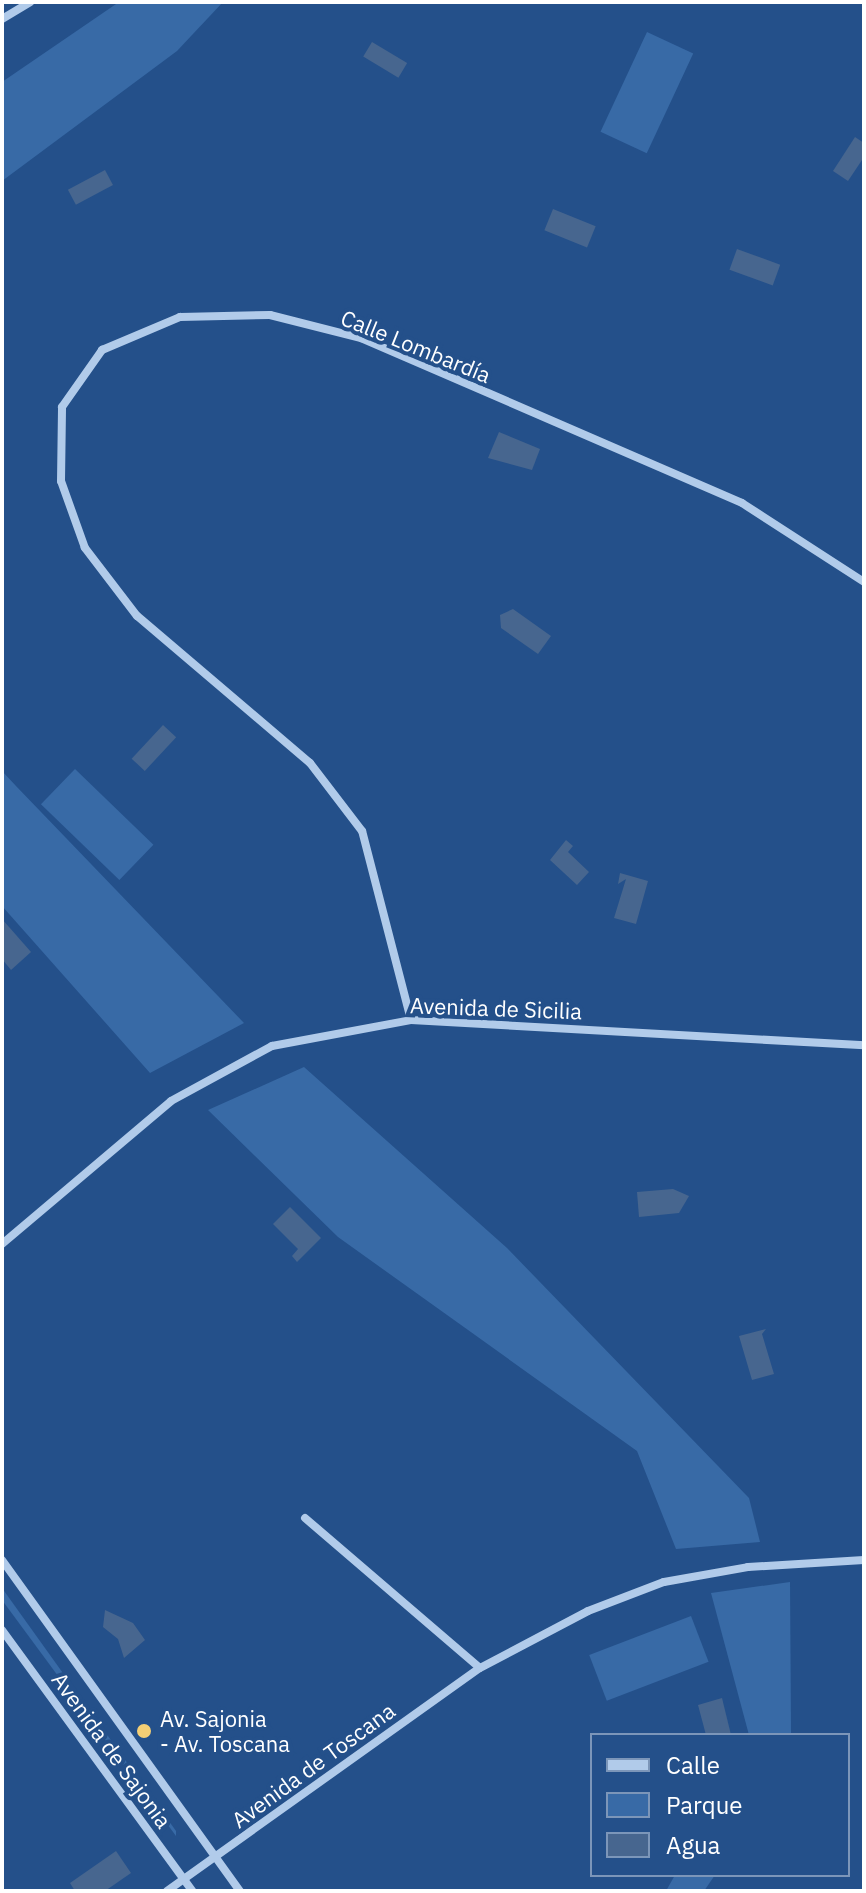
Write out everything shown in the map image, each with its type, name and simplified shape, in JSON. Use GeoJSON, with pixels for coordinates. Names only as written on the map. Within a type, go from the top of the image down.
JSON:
{"type":"FeatureCollection","features":[{"type":"Feature","properties":{"kind":"street"},"geometry":{"type":"LineString","coordinates":[[2,19],[30,2]]}},
{"type":"Feature","properties":{"kind":"street","name":"Calle Lombardía"},"geometry":{"type":"LineString","coordinates":[[411,1020],[362,831],[310,763],[137,616],[85,548],[61,481],[62,407],[102,350],[180,317],[270,315],[361,338],[742,503],[864,582]]}},
{"type":"Feature","properties":{"kind":"street","name":"Avenida de Sicilia"},"geometry":{"type":"LineString","coordinates":[[2,1244],[183,1094],[272,1046],[411,1020],[864,1045]]}},
{"type":"Feature","properties":{"kind":"street"},"geometry":{"type":"LineString","coordinates":[[305,1518],[480,1668]]}},
{"type":"Feature","properties":{"kind":"street","name":"Avenida de Sajonia"},"geometry":{"type":"LineString","coordinates":[[2,1560],[240,1891]]}},
{"type":"Feature","properties":{"kind":"street","name":"Avenida de Toscana"},"geometry":{"type":"LineString","coordinates":[[167,1891],[480,1668],[588,1611],[664,1582],[748,1567],[864,1560]]}},
{"type":"Feature","properties":{"kind":"street","name":"Avenida de Sajonia"},"geometry":{"type":"LineString","coordinates":[[2,1630],[192,1891]]}},
{"type":"Feature","properties":{"kind":"green space"},"geometry":{"type":"Polygon","coordinates":[[[119,2],[223,2],[177,51],[2,181],[2,82],[119,2]]]}},
{"type":"Feature","properties":{"kind":"green space"},"geometry":{"type":"Polygon","coordinates":[[[647,32],[693,54],[647,153],[601,132],[647,32]]]}},
{"type":"Feature","properties":{"kind":"green space"},"geometry":{"type":"Polygon","coordinates":[[[75,769],[153,845],[119,880],[41,804],[75,769]]]}},
{"type":"Feature","properties":{"kind":"green space"},"geometry":{"type":"Polygon","coordinates":[[[2,771],[244,1023],[150,1073],[2,906],[2,771]]]}},
{"type":"Feature","properties":{"kind":"green space"},"geometry":{"type":"Polygon","coordinates":[[[304,1067],[507,1248],[749,1498],[760,1542],[676,1549],[637,1451],[338,1237],[208,1110],[304,1067]]]}},
{"type":"Feature","properties":{"kind":"green space"},"geometry":{"type":"Polygon","coordinates":[[[790,1582],[791,1733],[748,1733],[711,1593],[790,1582]]]}},
{"type":"Feature","properties":{"kind":"green space"},"geometry":{"type":"Polygon","coordinates":[[[2,1588],[176,1831],[176,1836],[2,1600],[2,1588]]]}},
{"type":"Feature","properties":{"kind":"green space"},"geometry":{"type":"Polygon","coordinates":[[[691,1616],[709,1662],[607,1701],[589,1655],[691,1616]]]}},
{"type":"Feature","properties":{"kind":"green space"},"geometry":{"type":"Polygon","coordinates":[[[674,1877],[714,1877],[704,1891],[666,1891],[674,1877]]]}},
{"type":"Feature","properties":{"kind":"water"},"geometry":{"type":"Polygon","coordinates":[[[372,42],[407,63],[398,78],[363,57],[372,42]]]}},
{"type":"Feature","properties":{"kind":"water"},"geometry":{"type":"Polygon","coordinates":[[[855,137],[864,143],[864,157],[848,181],[833,171],[855,137]]]}},
{"type":"Feature","properties":{"kind":"water"},"geometry":{"type":"Polygon","coordinates":[[[105,170],[113,185],[76,205],[68,190],[105,170]]]}},
{"type":"Feature","properties":{"kind":"water"},"geometry":{"type":"Polygon","coordinates":[[[553,209],[596,226],[587,248],[544,230],[553,209]]]}},
{"type":"Feature","properties":{"kind":"water"},"geometry":{"type":"Polygon","coordinates":[[[737,249],[780,265],[773,285],[729,270],[737,249]]]}},
{"type":"Feature","properties":{"kind":"water"},"geometry":{"type":"Polygon","coordinates":[[[499,432],[540,449],[532,470],[488,458],[499,432]]]}},
{"type":"Feature","properties":{"kind":"water"},"geometry":{"type":"Polygon","coordinates":[[[513,609],[551,636],[538,654],[501,628],[500,615],[513,609]]]}},
{"type":"Feature","properties":{"kind":"water"},"geometry":{"type":"Polygon","coordinates":[[[163,725],[176,737],[145,771],[132,759],[163,725]]]}},
{"type":"Feature","properties":{"kind":"water"},"geometry":{"type":"Polygon","coordinates":[[[566,840],[573,846],[568,852],[589,872],[577,885],[550,860],[566,840]]]}},
{"type":"Feature","properties":{"kind":"water"},"geometry":{"type":"Polygon","coordinates":[[[620,873],[648,881],[636,924],[614,918],[626,879],[618,884],[620,873]]]}},
{"type":"Feature","properties":{"kind":"water"},"geometry":{"type":"Polygon","coordinates":[[[2,919],[31,952],[11,970],[2,959],[2,919]]]}},
{"type":"Feature","properties":{"kind":"water"},"geometry":{"type":"Polygon","coordinates":[[[673,1189],[689,1196],[679,1213],[639,1217],[637,1192],[673,1189]]]}},
{"type":"Feature","properties":{"kind":"water"},"geometry":{"type":"Polygon","coordinates":[[[290,1207],[321,1238],[297,1262],[292,1256],[298,1249],[273,1224],[290,1207]]]}},
{"type":"Feature","properties":{"kind":"water"},"geometry":{"type":"Polygon","coordinates":[[[766,1329],[762,1334],[774,1374],[752,1380],[739,1336],[766,1329]]]}},
{"type":"Feature","properties":{"kind":"water"},"geometry":{"type":"Polygon","coordinates":[[[105,1610],[133,1623],[145,1640],[124,1658],[118,1639],[103,1627],[105,1610]]]}},
{"type":"Feature","properties":{"kind":"water"},"geometry":{"type":"Polygon","coordinates":[[[722,1698],[731,1733],[705,1733],[698,1705],[722,1698]]]}},
{"type":"Feature","properties":{"kind":"water"},"geometry":{"type":"Polygon","coordinates":[[[116,1851],[131,1873],[105,1891],[75,1891],[70,1883],[116,1851]]]}},
{"type":"Feature","properties":{"kind":"place","name":"Av. Sajonia - Av. Toscana"},"geometry":{"type":"Point","coordinates":[144,1731]}}]}
